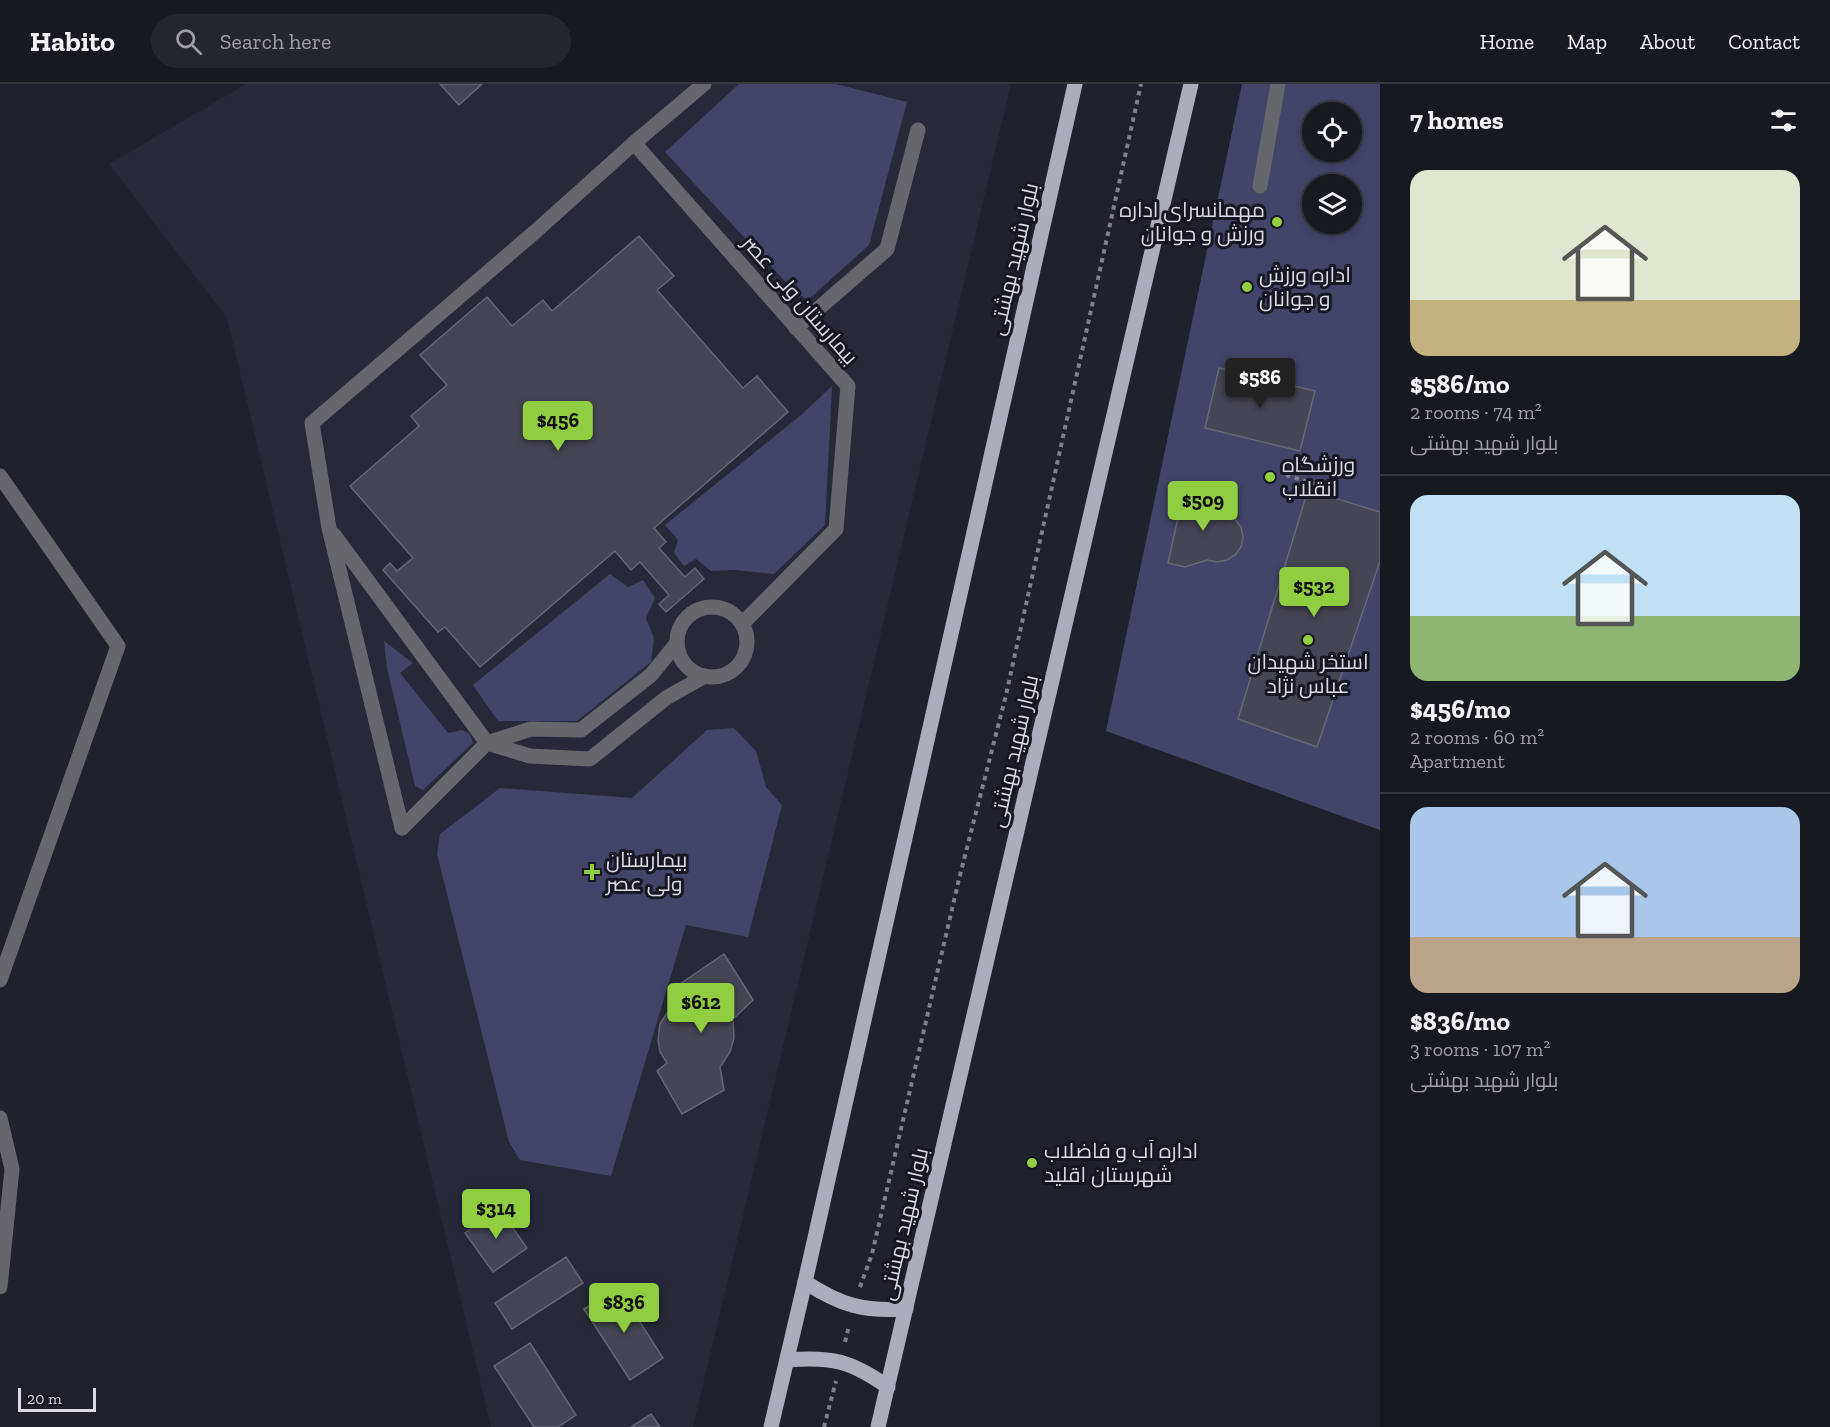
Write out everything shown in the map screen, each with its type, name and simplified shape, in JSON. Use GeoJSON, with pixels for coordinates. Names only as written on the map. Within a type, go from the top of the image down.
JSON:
{"type":"FeatureCollection","features":[{"type":"Feature","properties":{"kind":"main road","name":"بلوار شهید بهشتی"},"geometry":{"type":"LineString","coordinates":[[771,1427],[1075,84]]}},
{"type":"Feature","properties":{"kind":"main road","name":"بلوار شهید بهشتی"},"geometry":{"type":"LineString","coordinates":[[878,1427],[1191,84]]}},
{"type":"Feature","properties":{"kind":"main road"},"geometry":{"type":"LineString","coordinates":[[805,1281],[828,1297],[853,1307],[879,1311],[906,1309]]}},
{"type":"Feature","properties":{"kind":"main road"},"geometry":{"type":"LineString","coordinates":[[787,1360],[814,1357],[841,1361],[866,1371],[888,1387]]}},
{"type":"Feature","properties":{"kind":"lane"},"geometry":{"type":"LineString","coordinates":[[677,643],[651,675],[581,730],[531,729],[488,743],[402,828],[329,528],[312,423],[704,84]]}},
{"type":"Feature","properties":{"kind":"lane"},"geometry":{"type":"LineString","coordinates":[[1260,186],[1278,84]]}},
{"type":"Feature","properties":{"kind":"lane"},"geometry":{"type":"LineString","coordinates":[[796,328],[887,249],[918,130]]}},
{"type":"Feature","properties":{"kind":"lane","name":"بیمارستان ولی عصر"},"geometry":{"type":"LineString","coordinates":[[634,143],[848,386],[836,529],[742,624]]}},
{"type":"Feature","properties":{"kind":"lane"},"geometry":{"type":"LineString","coordinates":[[0,476],[118,646],[0,980]]}},
{"type":"Feature","properties":{"kind":"lane"},"geometry":{"type":"LineString","coordinates":[[329,528],[488,743],[530,756],[590,759],[666,698],[705,676]]}},
{"type":"Feature","properties":{"kind":"lane"},"geometry":{"type":"LineString","coordinates":[[702,608],[725,609],[735,615],[742,624],[747,646],[744,657],[728,673],[705,676],[694,672],[685,664],[677,643],[684,621],[692,613],[702,608]]}},
{"type":"Feature","properties":{"kind":"lane"},"geometry":{"type":"LineString","coordinates":[[0,1118],[12,1169],[0,1287]]}},
{"type":"Feature","properties":{"kind":"path"},"geometry":{"type":"LineString","coordinates":[[824,1427],[853,1307],[872,1254],[959,879],[1006,695],[1141,84]]}},
{"type":"Feature","properties":{"kind":"path"},"geometry":{"type":"LineString","coordinates":[[1286,475],[1328,488]]}},
{"type":"Feature","properties":{"kind":"shaded area","name":"بیمارستان ولی عصر"},"geometry":{"type":"Polygon","coordinates":[[[246,84],[1011,84],[693,1427],[491,1427],[227,318],[109,164],[246,84]]]}},
{"type":"Feature","properties":{"kind":"shaded area"},"geometry":{"type":"Polygon","coordinates":[[[739,84],[836,84],[907,102],[869,245],[808,300],[794,291],[665,152],[739,84]]]}},
{"type":"Feature","properties":{"kind":"shaded area","name":"ورزشگاه انقلاب"},"geometry":{"type":"Polygon","coordinates":[[[1242,84],[1380,84],[1380,830],[1106,731],[1242,84]]]}},
{"type":"Feature","properties":{"kind":"shaded area"},"geometry":{"type":"Polygon","coordinates":[[[832,386],[825,525],[774,574],[735,570],[711,571],[696,559],[684,566],[674,553],[678,540],[665,525],[801,415],[832,386]]]}},
{"type":"Feature","properties":{"kind":"shaded area"},"geometry":{"type":"Polygon","coordinates":[[[610,574],[628,587],[643,580],[655,598],[646,618],[654,638],[651,662],[577,721],[498,721],[473,685],[610,574]]]}},
{"type":"Feature","properties":{"kind":"shaded area"},"geometry":{"type":"Polygon","coordinates":[[[384,641],[413,663],[400,673],[448,733],[462,730],[470,734],[473,743],[423,790],[415,786],[387,668],[384,641]]]}},
{"type":"Feature","properties":{"kind":"shaded area"},"geometry":{"type":"Polygon","coordinates":[[[734,728],[756,751],[766,787],[782,805],[748,937],[686,925],[611,1176],[520,1160],[509,1142],[437,854],[440,834],[500,788],[632,798],[707,730],[734,728]]]}},
{"type":"Feature","properties":{"kind":"building"},"geometry":{"type":"Polygon","coordinates":[[[440,84],[482,84],[459,105],[440,84]]]}},
{"type":"Feature","properties":{"kind":"building"},"geometry":{"type":"Polygon","coordinates":[[[639,236],[674,276],[657,290],[743,388],[757,376],[788,412],[654,528],[666,542],[659,548],[685,577],[695,568],[704,579],[666,612],[659,604],[669,595],[640,562],[631,570],[615,551],[480,667],[445,627],[438,632],[383,570],[390,563],[397,571],[413,558],[350,486],[419,426],[411,416],[447,385],[420,355],[487,297],[512,326],[543,300],[552,311],[639,236]]]}},
{"type":"Feature","properties":{"kind":"building"},"geometry":{"type":"Polygon","coordinates":[[[1219,368],[1315,391],[1300,451],[1205,428],[1219,368]]]}},
{"type":"Feature","properties":{"kind":"building"},"geometry":{"type":"Polygon","coordinates":[[[1185,486],[1203,489],[1218,511],[1227,513],[1241,527],[1243,537],[1241,547],[1235,555],[1227,560],[1217,562],[1207,560],[1185,567],[1168,563],[1185,486]]]}},
{"type":"Feature","properties":{"kind":"building","name":"استخر شهیدان عباس نژاد"},"geometry":{"type":"Polygon","coordinates":[[[1308,490],[1380,512],[1380,561],[1317,747],[1238,719],[1308,490]]]}},
{"type":"Feature","properties":{"kind":"building"},"geometry":{"type":"Polygon","coordinates":[[[724,954],[753,1000],[733,1019],[734,1038],[730,1052],[720,1067],[724,1090],[682,1114],[657,1071],[667,1063],[660,1052],[658,1040],[660,1024],[667,1013],[683,1004],[677,986],[724,954]]]}},
{"type":"Feature","properties":{"kind":"building"},"geometry":{"type":"Polygon","coordinates":[[[499,1208],[527,1248],[493,1272],[465,1233],[499,1208]]]}},
{"type":"Feature","properties":{"kind":"building"},"geometry":{"type":"Polygon","coordinates":[[[566,1257],[583,1283],[512,1329],[495,1303],[566,1257]]]}},
{"type":"Feature","properties":{"kind":"building"},"geometry":{"type":"Polygon","coordinates":[[[618,1288],[663,1358],[630,1380],[584,1309],[618,1288]]]}},
{"type":"Feature","properties":{"kind":"building"},"geometry":{"type":"Polygon","coordinates":[[[530,1343],[576,1415],[558,1427],[534,1427],[494,1366],[530,1343]]]}},
{"type":"Feature","properties":{"kind":"building"},"geometry":{"type":"Polygon","coordinates":[[[651,1414],[660,1427],[631,1427],[651,1414]]]}},
{"type":"Feature","properties":{"kind":"place","name":"مهمانسرای اداره ورزش و جوانان"},"geometry":{"type":"Point","coordinates":[1277,222]}},
{"type":"Feature","properties":{"kind":"place","name":"اداره ورزش و جوانان"},"geometry":{"type":"Point","coordinates":[1247,287]}},
{"type":"Feature","properties":{"kind":"place","name":"ورزشگاه انقلاب"},"geometry":{"type":"Point","coordinates":[1270,477]}},
{"type":"Feature","properties":{"kind":"place","name":"استخر شهیدان عباس نژاد"},"geometry":{"type":"Point","coordinates":[1308,640]}},
{"type":"Feature","properties":{"kind":"place","name":"بیمارستان ولی عصر"},"geometry":{"type":"Point","coordinates":[592,872]}},
{"type":"Feature","properties":{"kind":"place","name":"اداره آب و فاضلاب شهرستان اقلید"},"geometry":{"type":"Point","coordinates":[1032,1163]}}]}
